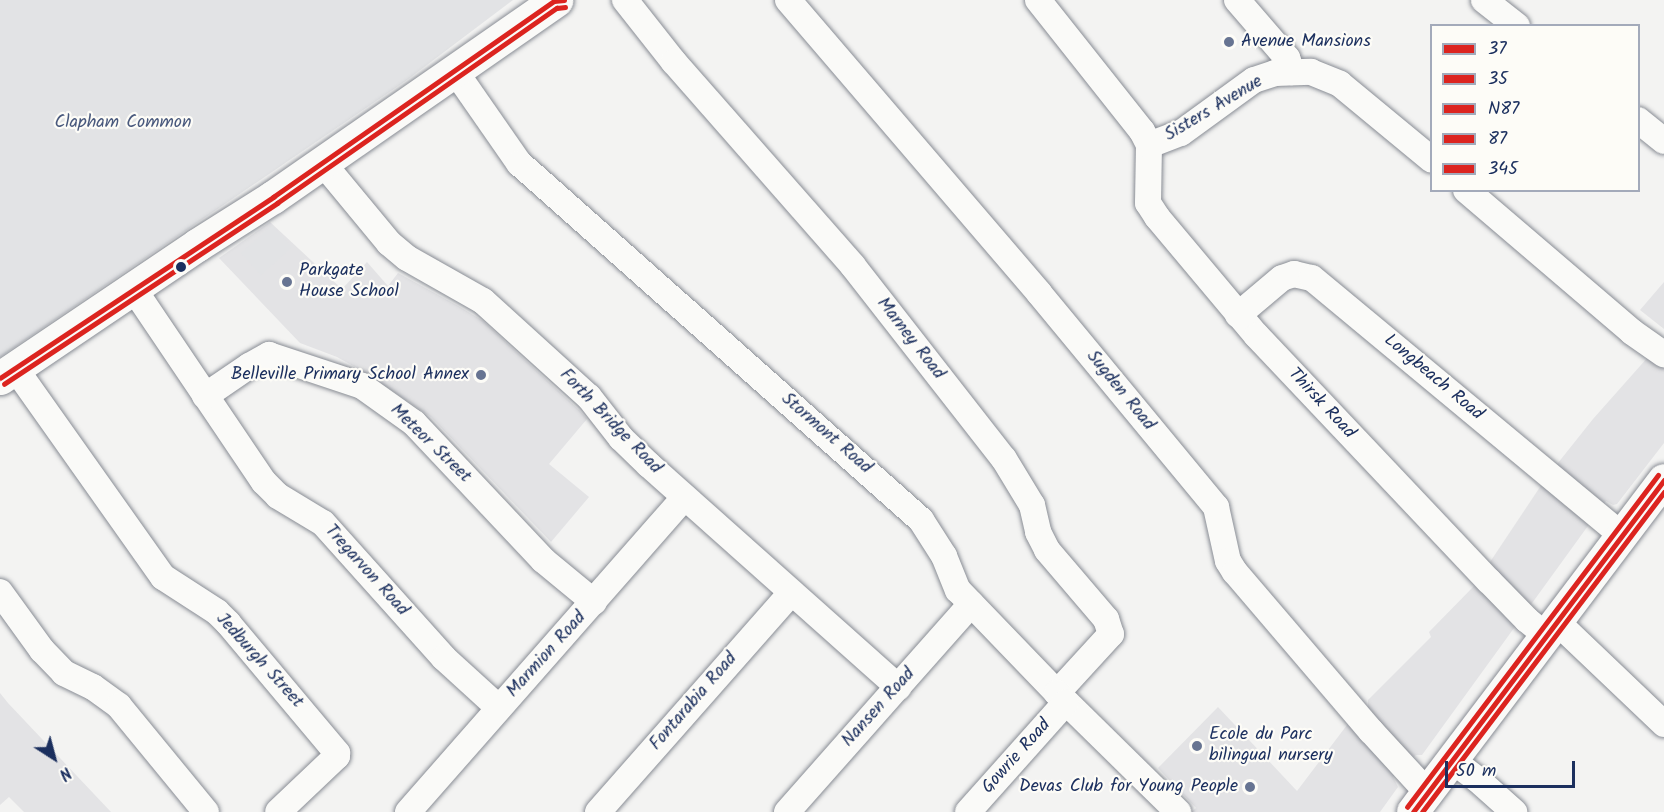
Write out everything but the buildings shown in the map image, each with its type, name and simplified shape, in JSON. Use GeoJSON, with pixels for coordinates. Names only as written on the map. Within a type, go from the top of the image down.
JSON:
{"type":"FeatureCollection","features":[{"type":"Feature","properties":{"kind":"highway"},"geometry":{"type":"LineString","coordinates":[[7,373],[322,162],[557,0]]}},
{"type":"Feature","properties":{"kind":"main road"},"geometry":{"type":"LineString","coordinates":[[1421,803],[1664,480]]}},
{"type":"Feature","properties":{"kind":"street","name":"Marney Road"},"geometry":{"type":"LineString","coordinates":[[625,0],[675,62],[853,266],[1024,487],[1032,505],[1038,532],[1047,550],[1106,619],[1111,634],[1061,697]]}},
{"type":"Feature","properties":{"kind":"street","name":"Sugden Road"},"geometry":{"type":"LineString","coordinates":[[788,0],[1040,293],[1216,507],[1228,561],[1235,572],[1371,731],[1421,803]]}},
{"type":"Feature","properties":{"kind":"street","name":"Sisters Avenue"},"geometry":{"type":"LineString","coordinates":[[1038,0],[1119,100],[1149,145],[1181,133],[1254,80],[1275,73],[1311,72],[1340,84],[1430,159]]}},
{"type":"Feature","properties":{"kind":"street"},"geometry":{"type":"LineString","coordinates":[[1237,0],[1287,58],[1292,72]]}},
{"type":"Feature","properties":{"kind":"street"},"geometry":{"type":"LineString","coordinates":[[1484,0],[1514,24]]}},
{"type":"Feature","properties":{"kind":"street","name":"Stormont Road"},"geometry":{"type":"LineString","coordinates":[[455,71],[519,163],[921,520],[944,556],[954,583],[971,604],[1061,697],[1178,812]]}},
{"type":"Feature","properties":{"kind":"street"},"geometry":{"type":"LineString","coordinates":[[1640,122],[1664,141]]}},
{"type":"Feature","properties":{"kind":"street","name":"Thirsk Road"},"geometry":{"type":"LineString","coordinates":[[1149,145],[1148,203],[1238,315],[1527,620],[1552,629],[1664,724]]}},
{"type":"Feature","properties":{"kind":"street","name":"Forth Bridge Road"},"geometry":{"type":"LineString","coordinates":[[322,162],[389,243],[407,258],[483,301],[590,397],[634,452],[898,687]]}},
{"type":"Feature","properties":{"kind":"street"},"geometry":{"type":"LineString","coordinates":[[1468,192],[1632,332],[1664,354]]}},
{"type":"Feature","properties":{"kind":"street","name":"Longbeach Road"},"geometry":{"type":"LineString","coordinates":[[1238,315],[1282,278],[1294,273],[1312,278],[1622,535]]}},
{"type":"Feature","properties":{"kind":"street","name":"Tregarvon Road"},"geometry":{"type":"LineString","coordinates":[[133,288],[270,489],[323,523],[444,658],[499,708]]}},
{"type":"Feature","properties":{"kind":"street","name":"Meteor Street"},"geometry":{"type":"LineString","coordinates":[[205,396],[269,355],[362,386],[414,423],[543,560],[594,602]]}},
{"type":"Feature","properties":{"kind":"street","name":"Jedburgh Street"},"geometry":{"type":"LineString","coordinates":[[7,373],[163,577],[217,612],[228,623],[337,753],[337,756],[278,812]]}},
{"type":"Feature","properties":{"kind":"street","name":"Marmion Road"},"geometry":{"type":"LineString","coordinates":[[408,812],[685,497]]}},
{"type":"Feature","properties":{"kind":"street"},"geometry":{"type":"LineString","coordinates":[[0,592],[42,650],[64,673],[93,687],[119,706],[207,812]]}},
{"type":"Feature","properties":{"kind":"street","name":"Fontarabia Road"},"geometry":{"type":"LineString","coordinates":[[598,812],[791,593]]}},
{"type":"Feature","properties":{"kind":"street","name":"Nansen Road"},"geometry":{"type":"LineString","coordinates":[[787,812],[971,604]]}},
{"type":"Feature","properties":{"kind":"street","name":"Gowrie Road"},"geometry":{"type":"LineString","coordinates":[[979,808],[1061,697]]}},
{"type":"Feature","properties":{"kind":"street"},"geometry":{"type":"LineString","coordinates":[[1453,761],[1478,779],[1514,812]]}},
{"type":"Feature","properties":{"kind":"shaded area"},"geometry":{"type":"Polygon","coordinates":[[[270,222],[342,289],[367,262],[388,286],[398,273],[483,321],[587,419],[549,464],[589,497],[551,542],[431,417],[366,373],[337,357],[300,343],[219,258],[270,222]]]}},
{"type":"Feature","properties":{"kind":"shaded area"},"geometry":{"type":"Polygon","coordinates":[[[1664,282],[1664,329],[1640,310],[1664,282]]]}},
{"type":"Feature","properties":{"kind":"shaded area"},"geometry":{"type":"Polygon","coordinates":[[[1664,339],[1664,443],[1617,504],[1613,505],[1606,501],[1422,755],[1416,755],[1393,777],[1398,787],[1380,812],[1191,812],[1196,808],[1158,768],[1218,707],[1297,791],[1347,725],[1368,706],[1368,700],[1431,637],[1429,632],[1474,586],[1546,478],[1593,419],[1664,339]]]}},
{"type":"Feature","properties":{"kind":"shaded area"},"geometry":{"type":"Polygon","coordinates":[[[0,693],[111,812],[24,812],[9,797],[0,805],[0,693]]]}},
{"type":"Feature","properties":{"kind":"green space","name":"Clapham Common"},"geometry":{"type":"Polygon","coordinates":[[[0,0],[513,0],[407,80],[0,357],[0,0]]]}},
{"type":"Feature","properties":{"kind":"green space"},"geometry":{"type":"Polygon","coordinates":[[[272,225],[292,247],[261,275],[241,253],[272,225]]]}},
{"type":"Feature","properties":{"kind":"transit line","name":"37"},"geometry":{"type":"LineString","coordinates":[[0,378],[273,197],[554,1],[564,0]]}},
{"type":"Feature","properties":{"kind":"transit line","name":"35"},"geometry":{"type":"LineString","coordinates":[[4,384],[277,203],[557,8],[565,7]]}},
{"type":"Feature","properties":{"kind":"transit line","name":"345"},"geometry":{"type":"LineString","coordinates":[[1407,807],[1658,475]]}},
{"type":"Feature","properties":{"kind":"transit line","name":"N87"},"geometry":{"type":"LineString","coordinates":[[1413,812],[1664,480]]}},
{"type":"Feature","properties":{"kind":"transit line","name":"87"},"geometry":{"type":"LineString","coordinates":[[1422,812],[1664,492]]}},
{"type":"Feature","properties":{"kind":"place","name":"Avenue Mansions"},"geometry":{"type":"Point","coordinates":[1229,42]}},
{"type":"Feature","properties":{"kind":"place","name":"Parkgate House School"},"geometry":{"type":"Point","coordinates":[287,282]}},
{"type":"Feature","properties":{"kind":"place","name":"Belleville Primary School Annex"},"geometry":{"type":"Point","coordinates":[481,375]}},
{"type":"Feature","properties":{"kind":"place","name":"Ecole du Parc bilingual nursery"},"geometry":{"type":"Point","coordinates":[1197,746]}},
{"type":"Feature","properties":{"kind":"place","name":"Devas Club for Young People"},"geometry":{"type":"Point","coordinates":[1250,787]}}]}
